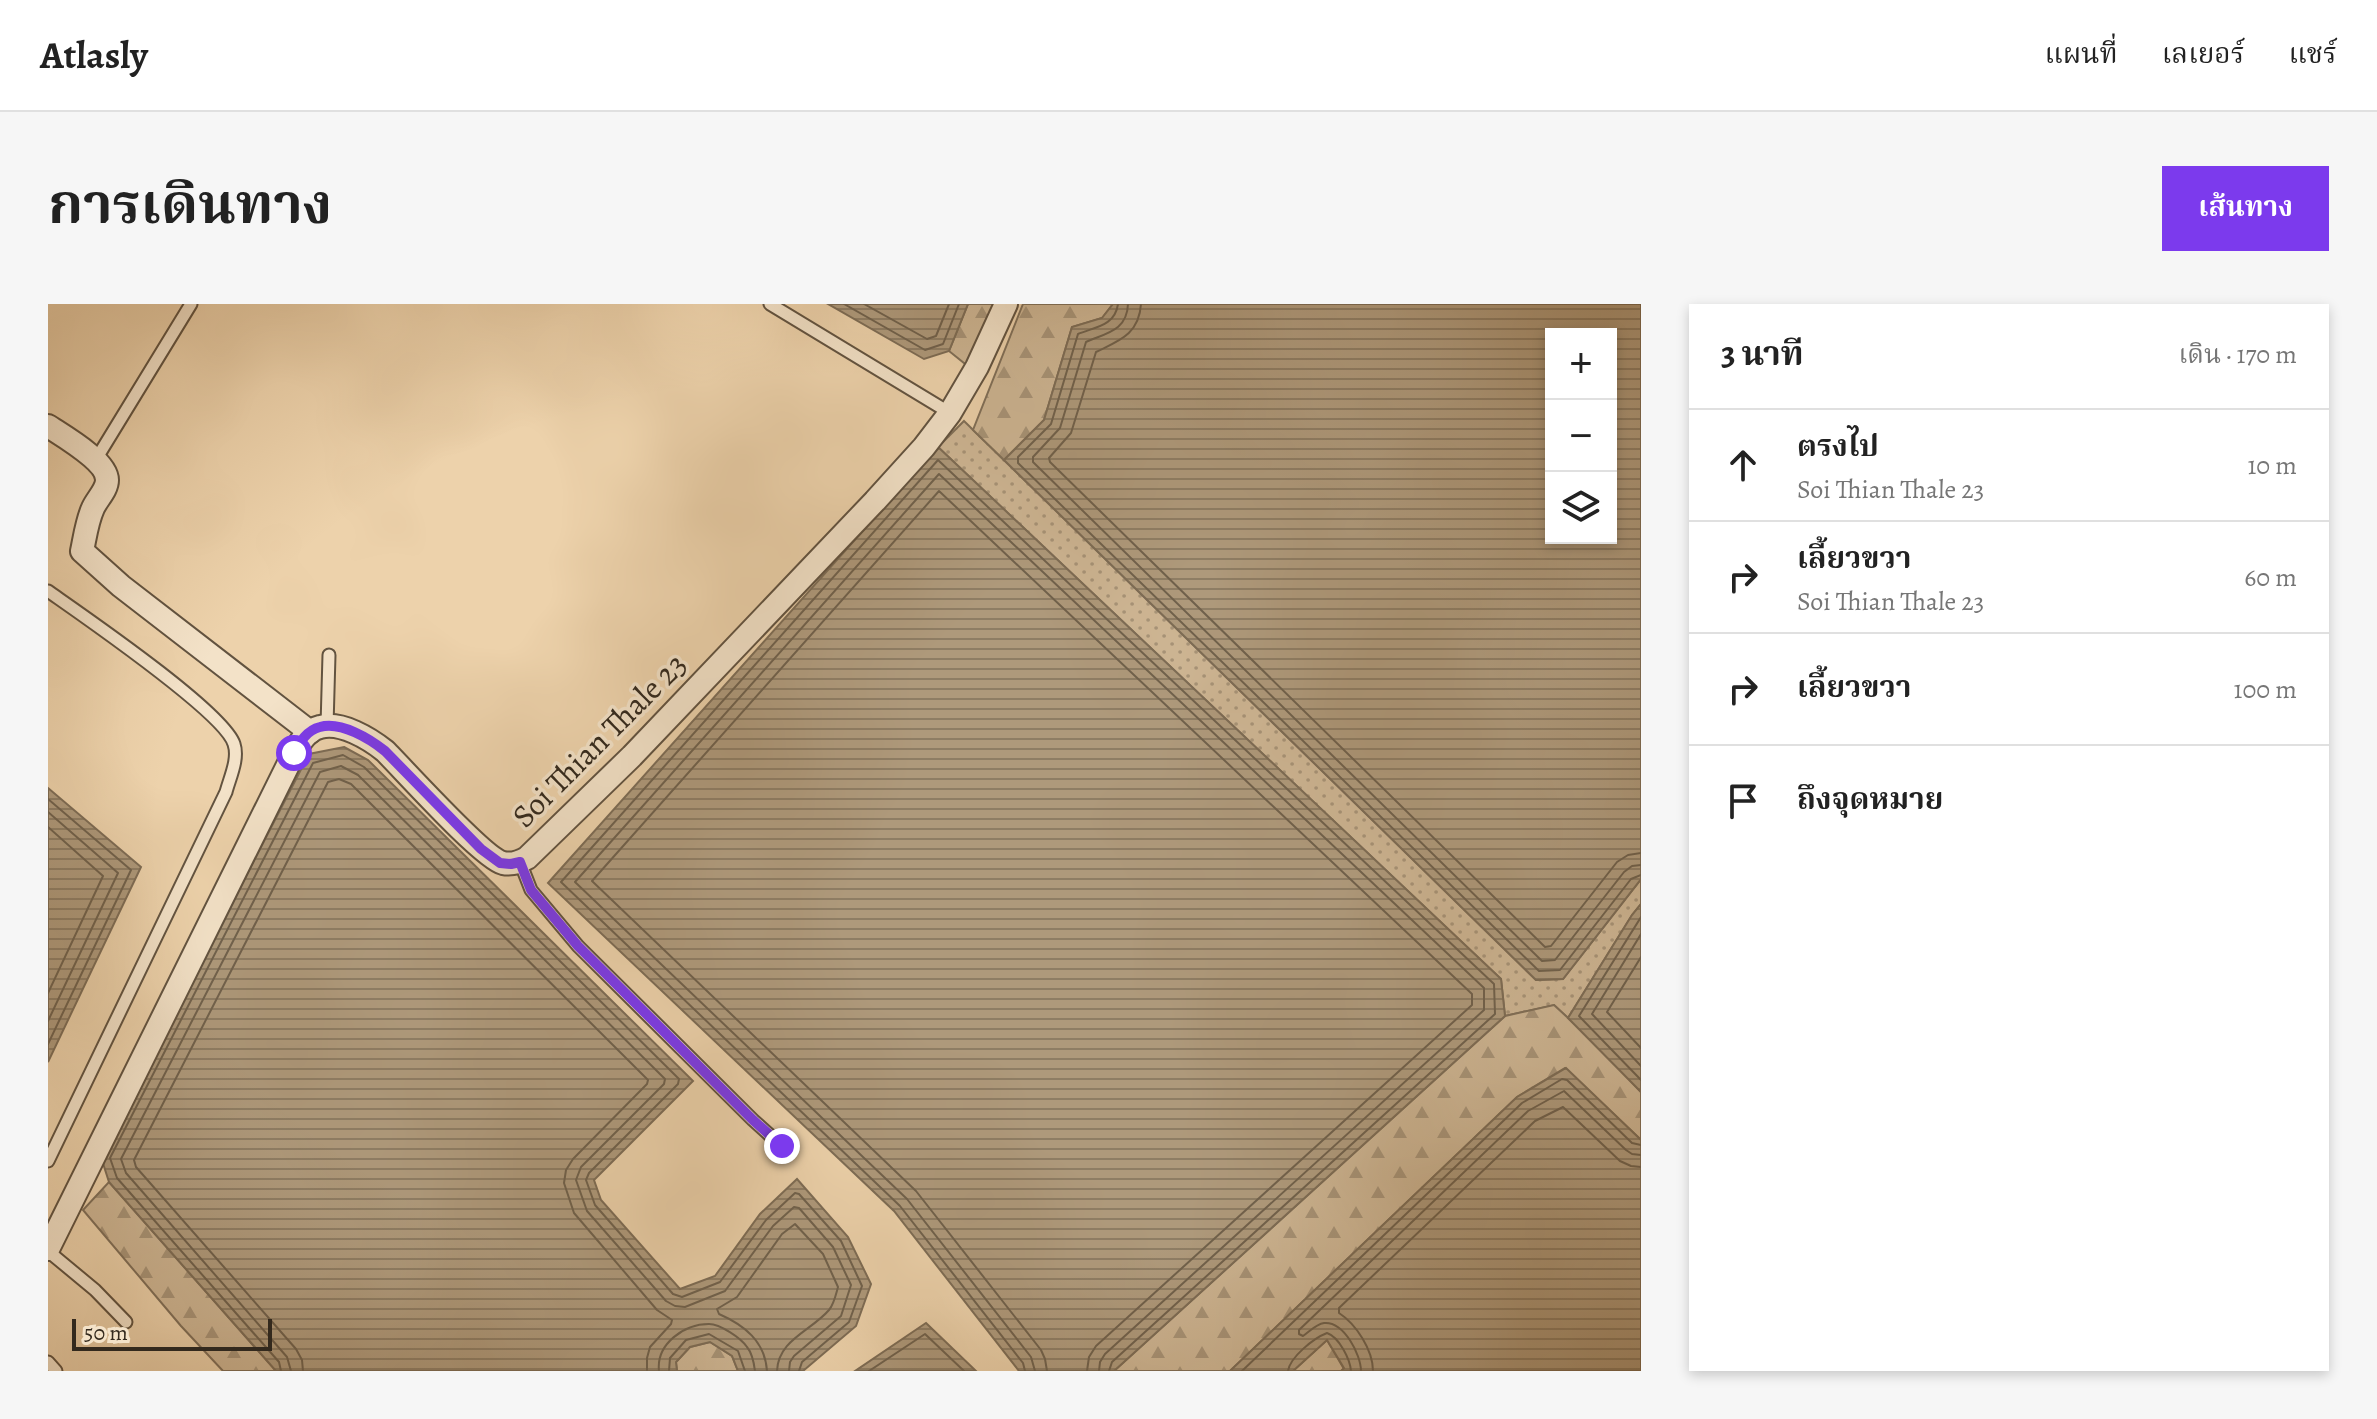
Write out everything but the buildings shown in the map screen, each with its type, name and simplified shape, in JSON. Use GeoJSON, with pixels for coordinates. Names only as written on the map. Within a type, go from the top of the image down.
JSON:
{"type":"FeatureCollection","features":[{"type":"Feature","properties":{"kind":"street","name":"Soi Thian Thale 23"},"geometry":{"type":"LineString","coordinates":[[318,729],[350,731],[373,741],[481,849],[500,863],[511,864],[527,858],[632,756],[875,501],[950,413],[977,367],[1006,304]]}},
{"type":"Feature","properties":{"kind":"street"},"geometry":{"type":"LineString","coordinates":[[48,426],[81,448],[104,469],[107,480],[92,510],[82,551],[121,586],[318,729],[302,739],[294,753],[48,1250]]}},
{"type":"Feature","properties":{"kind":"lane"},"geometry":{"type":"LineString","coordinates":[[95,461],[191,304]]}},
{"type":"Feature","properties":{"kind":"lane"},"geometry":{"type":"LineString","coordinates":[[770,304],[950,413]]}},
{"type":"Feature","properties":{"kind":"lane"},"geometry":{"type":"LineString","coordinates":[[48,591],[104,630],[205,709],[230,736],[236,755],[226,792],[48,1161]]}},
{"type":"Feature","properties":{"kind":"lane"},"geometry":{"type":"LineString","coordinates":[[318,729],[329,655]]}},
{"type":"Feature","properties":{"kind":"lane"},"geometry":{"type":"LineString","coordinates":[[520,862],[531,890],[578,946],[782,1146]]}},
{"type":"Feature","properties":{"kind":"lane"},"geometry":{"type":"LineString","coordinates":[[48,1250],[95,1290],[126,1322]]}},
{"type":"Feature","properties":{"kind":"lane"},"geometry":{"type":"LineString","coordinates":[[48,1362],[56,1371]]}},
{"type":"Feature","properties":{"kind":"green space"},"geometry":{"type":"Polygon","coordinates":[[[968,304],[994,304],[969,367],[949,351],[968,304]]]}},
{"type":"Feature","properties":{"kind":"green space"},"geometry":{"type":"Polygon","coordinates":[[[1023,304],[1113,304],[1102,318],[1072,327],[1044,420],[1004,460],[973,430],[1023,304]]]}},
{"type":"Feature","properties":{"kind":"green space"},"geometry":{"type":"Polygon","coordinates":[[[964,421],[1536,980],[1563,979],[1641,879],[1641,904],[1568,1018],[1554,1005],[1505,1016],[1501,979],[938,447],[964,421]]]}},
{"type":"Feature","properties":{"kind":"green space"},"geometry":{"type":"Polygon","coordinates":[[[1554,1005],[1641,1092],[1641,1140],[1565,1068],[1517,1097],[1230,1371],[1114,1371],[1505,1016],[1554,1005]]]}},
{"type":"Feature","properties":{"kind":"green space"},"geometry":{"type":"Polygon","coordinates":[[[109,1182],[276,1371],[223,1371],[181,1326],[83,1210],[109,1182]]]}},
{"type":"Feature","properties":{"kind":"green space"},"geometry":{"type":"Polygon","coordinates":[[[1327,1340],[1344,1369],[1293,1371],[1327,1340]]]}},
{"type":"Feature","properties":{"kind":"green space"},"geometry":{"type":"Polygon","coordinates":[[[710,1342],[732,1356],[738,1371],[677,1371],[676,1362],[690,1347],[710,1342]]]}},
{"type":"Feature","properties":{"kind":"water"},"geometry":{"type":"Polygon","coordinates":[[[828,304],[968,304],[949,351],[924,359],[828,304]]]}},
{"type":"Feature","properties":{"kind":"water"},"geometry":{"type":"Polygon","coordinates":[[[1113,304],[1641,304],[1641,879],[1563,979],[1536,980],[1004,460],[1044,420],[1072,327],[1102,318],[1113,304]]]}},
{"type":"Feature","properties":{"kind":"water"},"geometry":{"type":"Polygon","coordinates":[[[938,447],[1501,979],[1505,1016],[1114,1371],[1019,1371],[894,1211],[548,883],[938,447]]]}},
{"type":"Feature","properties":{"kind":"water"},"geometry":{"type":"Polygon","coordinates":[[[344,747],[368,760],[693,1081],[594,1180],[601,1200],[680,1289],[715,1276],[760,1214],[797,1179],[848,1237],[871,1284],[856,1326],[803,1371],[738,1371],[732,1356],[710,1342],[690,1347],[676,1362],[677,1371],[276,1371],[109,1182],[101,1157],[309,754],[344,747]]]}},
{"type":"Feature","properties":{"kind":"water"},"geometry":{"type":"Polygon","coordinates":[[[48,788],[141,867],[48,1062],[48,788]]]}},
{"type":"Feature","properties":{"kind":"water"},"geometry":{"type":"Polygon","coordinates":[[[1641,904],[1641,1092],[1568,1018],[1641,904]]]}},
{"type":"Feature","properties":{"kind":"water"},"geometry":{"type":"Polygon","coordinates":[[[1566,1068],[1641,1140],[1641,1371],[1341,1371],[1344,1368],[1327,1340],[1293,1371],[1230,1371],[1517,1097],[1566,1068]]]}},
{"type":"Feature","properties":{"kind":"water"},"geometry":{"type":"Polygon","coordinates":[[[926,1323],[976,1371],[855,1371],[926,1323]]]}},
{"type":"Feature","properties":{"kind":"route"},"geometry":{"type":"LineString","coordinates":[[294,753],[302,739],[321,726],[337,727],[373,741],[481,849],[500,863],[520,862],[531,890],[578,946],[782,1146]]}}]}
